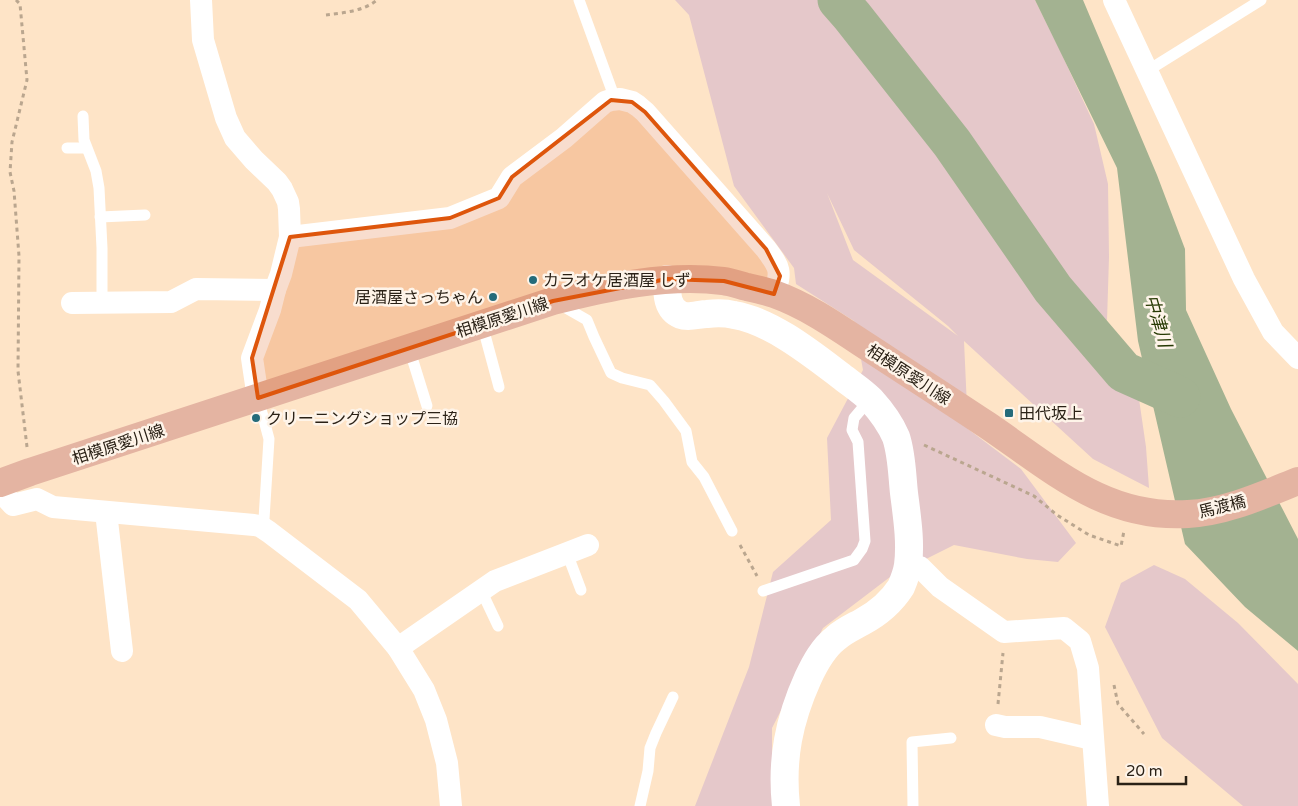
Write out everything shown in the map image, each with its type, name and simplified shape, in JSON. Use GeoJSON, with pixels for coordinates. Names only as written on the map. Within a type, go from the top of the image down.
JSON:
{"type":"FeatureCollection","features":[{"type":"Feature","properties":{"kind":"main road","name":"相模原愛川線"},"geometry":{"type":"LineString","coordinates":[[0,485],[30,472],[553,301],[597,290],[667,279],[724,281],[774,294],[820,316],[988,426],[1069,482],[1105,500],[1136,510]]}},
{"type":"Feature","properties":{"kind":"main road","name":"馬渡橋"},"geometry":{"type":"LineString","coordinates":[[1136,510],[1174,514],[1206,512],[1257,498],[1298,481]]}},
{"type":"Feature","properties":{"kind":"street"},"geometry":{"type":"LineString","coordinates":[[201,0],[203,40],[226,118],[235,138],[282,189],[288,202],[290,237],[270,310],[252,358],[258,398]]}},
{"type":"Feature","properties":{"kind":"street"},"geometry":{"type":"LineString","coordinates":[[1114,0],[1244,280],[1273,332],[1298,358]]}},
{"type":"Feature","properties":{"kind":"street"},"geometry":{"type":"LineString","coordinates":[[290,237],[450,218],[499,198],[512,177],[564,138],[605,102],[620,99],[632,102],[645,112],[766,248],[778,267],[780,276],[774,294]]}},
{"type":"Feature","properties":{"kind":"street"},"geometry":{"type":"LineString","coordinates":[[667,279],[667,299],[674,310],[681,315],[733,314],[759,323],[799,345],[870,399],[890,425],[896,439],[902,470],[908,533],[908,565],[905,578],[900,587],[880,610],[835,638],[812,668],[795,708],[789,733],[784,784],[786,806]]}},
{"type":"Feature","properties":{"kind":"street"},"geometry":{"type":"LineString","coordinates":[[72,303],[171,302],[196,289],[275,290]]}},
{"type":"Feature","properties":{"kind":"street"},"geometry":{"type":"LineString","coordinates":[[0,485],[4,495],[13,505],[37,499],[53,507],[260,526],[358,600],[398,648],[424,690],[436,720],[448,763],[451,806]]}},
{"type":"Feature","properties":{"kind":"street"},"geometry":{"type":"LineString","coordinates":[[106,512],[110,613],[122,651]]}},
{"type":"Feature","properties":{"kind":"street"},"geometry":{"type":"LineString","coordinates":[[398,648],[495,581],[588,545]]}},
{"type":"Feature","properties":{"kind":"street"},"geometry":{"type":"LineString","coordinates":[[908,565],[920,567],[940,587],[1004,632],[1064,628],[1080,640],[1088,668],[1098,806]]}},
{"type":"Feature","properties":{"kind":"street"},"geometry":{"type":"LineString","coordinates":[[996,724],[1006,727],[1040,727],[1092,739]]}},
{"type":"Feature","properties":{"kind":"lane"},"geometry":{"type":"LineString","coordinates":[[579,0],[615,99]]}},
{"type":"Feature","properties":{"kind":"lane"},"geometry":{"type":"LineString","coordinates":[[1147,71],[1261,0]]}},
{"type":"Feature","properties":{"kind":"lane"},"geometry":{"type":"LineString","coordinates":[[84,116],[84,140],[96,171],[99,188],[102,303]]}},
{"type":"Feature","properties":{"kind":"lane"},"geometry":{"type":"LineString","coordinates":[[67,148],[86,148]]}},
{"type":"Feature","properties":{"kind":"lane"},"geometry":{"type":"LineString","coordinates":[[100,217],[145,215]]}},
{"type":"Feature","properties":{"kind":"lane"},"geometry":{"type":"LineString","coordinates":[[553,301],[587,320],[611,373],[650,386],[664,401],[686,432],[692,462],[704,477],[732,531]]}},
{"type":"Feature","properties":{"kind":"lane"},"geometry":{"type":"LineString","coordinates":[[482,324],[498,386]]}},
{"type":"Feature","properties":{"kind":"lane"},"geometry":{"type":"LineString","coordinates":[[409,348],[427,406]]}},
{"type":"Feature","properties":{"kind":"lane"},"geometry":{"type":"LineString","coordinates":[[258,398],[269,439],[264,519],[260,526]]}},
{"type":"Feature","properties":{"kind":"lane"},"geometry":{"type":"LineString","coordinates":[[762,591],[854,560],[862,549],[865,541],[858,442],[852,430],[854,418],[870,399]]}},
{"type":"Feature","properties":{"kind":"lane"},"geometry":{"type":"LineString","coordinates":[[567,553],[581,590]]}},
{"type":"Feature","properties":{"kind":"lane"},"geometry":{"type":"LineString","coordinates":[[482,590],[498,626]]}},
{"type":"Feature","properties":{"kind":"lane"},"geometry":{"type":"LineString","coordinates":[[640,806],[648,771],[650,748],[673,697]]}},
{"type":"Feature","properties":{"kind":"lane"},"geometry":{"type":"LineString","coordinates":[[913,806],[909,740],[951,738]]}},
{"type":"Feature","properties":{"kind":"path"},"geometry":{"type":"LineString","coordinates":[[16,0],[20,4],[27,80],[12,142],[10,172],[14,191],[19,256],[18,371],[30,472]]}},
{"type":"Feature","properties":{"kind":"path"},"geometry":{"type":"LineString","coordinates":[[326,15],[351,12],[373,4],[377,0]]}},
{"type":"Feature","properties":{"kind":"path"},"geometry":{"type":"LineString","coordinates":[[896,439],[907,437],[1034,496],[1057,516],[1081,530],[1121,546],[1136,510]]}},
{"type":"Feature","properties":{"kind":"path"},"geometry":{"type":"LineString","coordinates":[[732,531],[760,582],[762,591]]}},
{"type":"Feature","properties":{"kind":"path"},"geometry":{"type":"LineString","coordinates":[[996,724],[1003,651]]}},
{"type":"Feature","properties":{"kind":"highlighted area"},"geometry":{"type":"Polygon","coordinates":[[[611,100],[632,102],[645,112],[766,249],[780,276],[774,294],[724,281],[667,279],[553,301],[258,398],[252,358],[290,237],[450,218],[499,198],[512,177],[611,100]]]}},
{"type":"Feature","properties":{"kind":"shaded area"},"geometry":{"type":"Polygon","coordinates":[[[675,0],[827,0],[922,116],[991,219],[1037,280],[1139,399],[1146,447],[1149,488],[1093,459],[964,341],[968,429],[1021,469],[1076,543],[1058,562],[1027,559],[954,545],[890,577],[823,628],[772,728],[772,806],[695,806],[749,667],[773,572],[831,520],[827,438],[863,370],[854,321],[796,284],[794,268],[734,186],[689,15],[675,0]],[[827,193],[853,260],[958,336],[948,326],[854,250],[827,193]]]}},
{"type":"Feature","properties":{"kind":"shaded area"},"geometry":{"type":"Polygon","coordinates":[[[864,0],[1035,0],[1094,124],[1108,184],[1109,257],[1107,321],[1053,269],[1010,210],[943,101],[864,0]]]}},
{"type":"Feature","properties":{"kind":"shaded area"},"geometry":{"type":"Polygon","coordinates":[[[1154,565],[1185,579],[1238,623],[1298,684],[1298,806],[1243,806],[1162,738],[1105,627],[1121,583],[1154,565]]]}},
{"type":"Feature","properties":{"kind":"water","name":"中津川"},"geometry":{"type":"Polygon","coordinates":[[[1035,0],[1083,0],[1157,175],[1185,249],[1186,310],[1231,409],[1298,539],[1298,651],[1245,607],[1185,544],[1138,341],[1117,168],[1035,0]]]}},
{"type":"Feature","properties":{"kind":"waterway"},"geometry":{"type":"LineString","coordinates":[[838,0],[952,143],[1053,289],[1124,372],[1180,397]]}},
{"type":"Feature","properties":{"kind":"place","name":"カラオケ居酒屋 しず"},"geometry":{"type":"Point","coordinates":[533,280]}},
{"type":"Feature","properties":{"kind":"place","name":"居酒屋さっちゃん"},"geometry":{"type":"Point","coordinates":[493,297]}},
{"type":"Feature","properties":{"kind":"place","name":"田代坂上"},"geometry":{"type":"Point","coordinates":[1009,413]}},
{"type":"Feature","properties":{"kind":"place","name":"クリーニングショップ三協"},"geometry":{"type":"Point","coordinates":[256,418]}}]}
